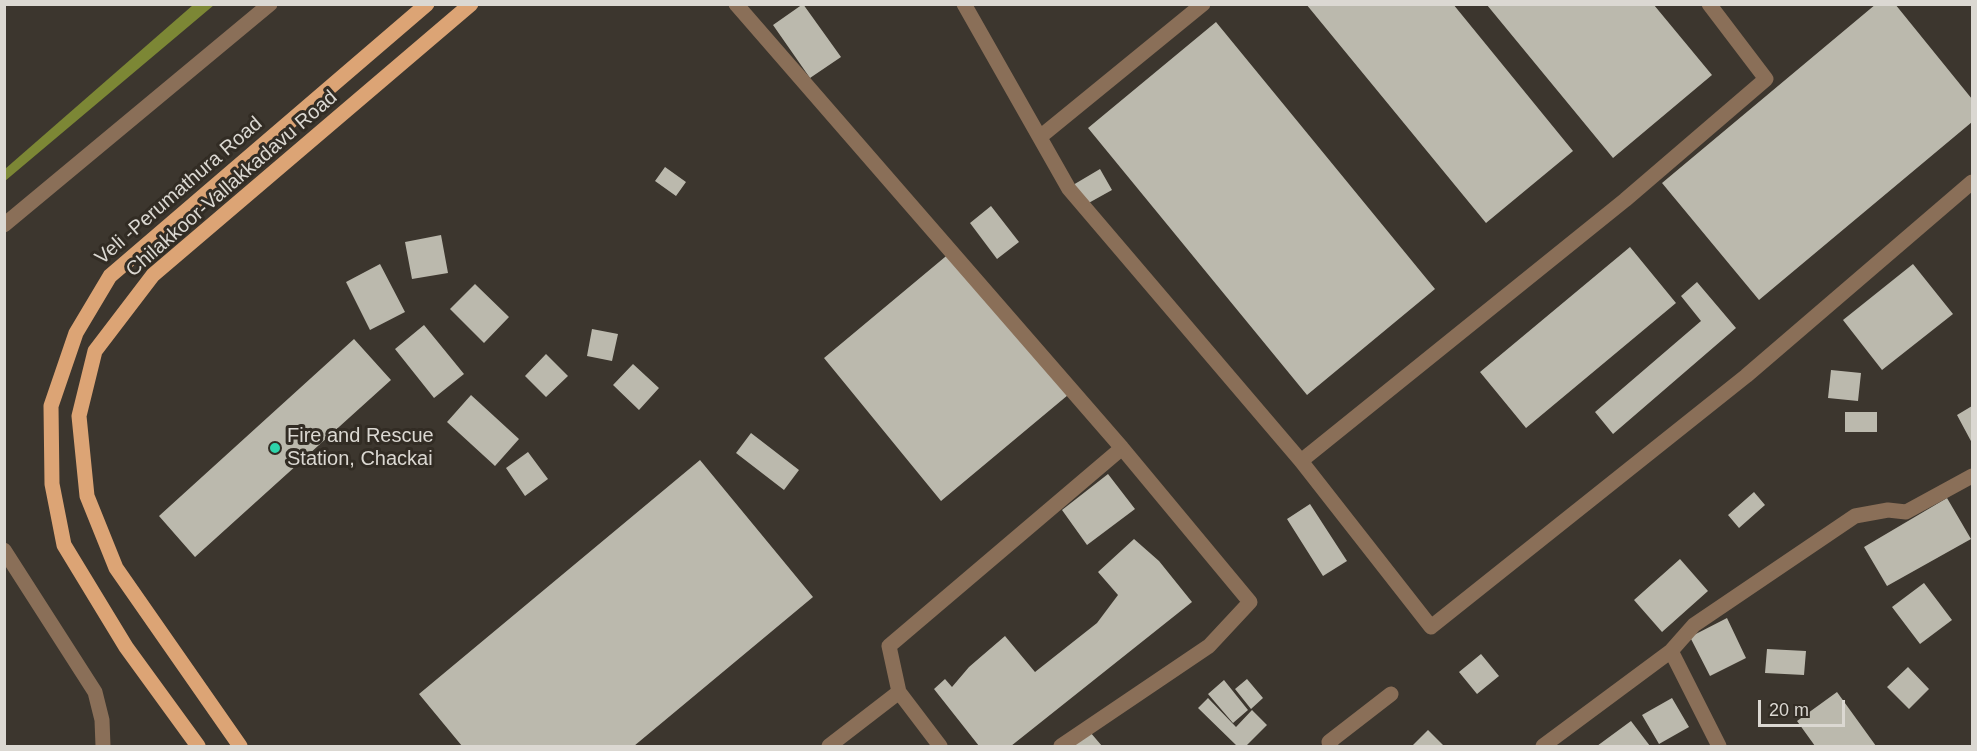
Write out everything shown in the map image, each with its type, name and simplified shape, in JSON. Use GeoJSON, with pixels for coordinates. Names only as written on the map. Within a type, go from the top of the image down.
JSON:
{"type":"FeatureCollection","features":[{"type":"Feature","properties":{"kind":"main road","name":"Veli -Perumathura Road"},"geometry":{"type":"LineString","coordinates":[[198,747],[126,648],[64,545],[51,484],[51,406],[76,333],[110,276],[427,4]]}},
{"type":"Feature","properties":{"kind":"main road","name":"Chilakkoor-Vallakkadavu Road"},"geometry":{"type":"LineString","coordinates":[[240,747],[116,568],[87,496],[79,416],[95,351],[153,275],[471,4]]}},
{"type":"Feature","properties":{"kind":"street"},"geometry":{"type":"LineString","coordinates":[[4,225],[270,4]]}},
{"type":"Feature","properties":{"kind":"street"},"geometry":{"type":"LineString","coordinates":[[736,4],[1122,448],[1250,602],[1209,646],[1060,747]]}},
{"type":"Feature","properties":{"kind":"street"},"geometry":{"type":"LineString","coordinates":[[964,4],[1069,189],[1301,461],[1431,627],[1746,376],[1972,182]]}},
{"type":"Feature","properties":{"kind":"street"},"geometry":{"type":"LineString","coordinates":[[1040,137],[1203,4]]}},
{"type":"Feature","properties":{"kind":"street"},"geometry":{"type":"LineString","coordinates":[[1301,461],[1625,200],[1766,79],[1708,4]]}},
{"type":"Feature","properties":{"kind":"street"},"geometry":{"type":"LineString","coordinates":[[940,747],[899,692],[889,646],[1122,448]]}},
{"type":"Feature","properties":{"kind":"street"},"geometry":{"type":"LineString","coordinates":[[1544,747],[1671,651],[1694,626],[1855,516],[1888,510],[1906,512],[1972,476]]}},
{"type":"Feature","properties":{"kind":"street"},"geometry":{"type":"LineString","coordinates":[[4,550],[95,692],[102,720],[103,747]]}},
{"type":"Feature","properties":{"kind":"street"},"geometry":{"type":"LineString","coordinates":[[1671,651],[1719,747]]}},
{"type":"Feature","properties":{"kind":"street"},"geometry":{"type":"LineString","coordinates":[[829,747],[899,692]]}},
{"type":"Feature","properties":{"kind":"street"},"geometry":{"type":"LineString","coordinates":[[1331,747],[1329,742],[1391,694]]}},
{"type":"Feature","properties":{"kind":"shaded area"},"geometry":{"type":"Polygon","coordinates":[[[193,5],[214,5],[5,181],[5,169],[193,5]]]}},
{"type":"Feature","properties":{"kind":"building"},"geometry":{"type":"Polygon","coordinates":[[[803,4],[841,57],[810,78],[773,25],[803,4]]]}},
{"type":"Feature","properties":{"kind":"building"},"geometry":{"type":"Polygon","coordinates":[[[1306,4],[1453,4],[1573,151],[1486,223],[1306,4]]]}},
{"type":"Feature","properties":{"kind":"building"},"geometry":{"type":"Polygon","coordinates":[[[1876,4],[1895,4],[1972,99],[1972,122],[1759,300],[1662,183],[1876,4]]]}},
{"type":"Feature","properties":{"kind":"building"},"geometry":{"type":"Polygon","coordinates":[[[1487,5],[1654,5],[1712,75],[1613,158],[1487,5]]]}},
{"type":"Feature","properties":{"kind":"building"},"geometry":{"type":"Polygon","coordinates":[[[1216,22],[1435,289],[1307,395],[1088,128],[1216,22]]]}},
{"type":"Feature","properties":{"kind":"building"},"geometry":{"type":"Polygon","coordinates":[[[665,167],[686,182],[676,196],[655,181],[665,167]]]}},
{"type":"Feature","properties":{"kind":"building"},"geometry":{"type":"Polygon","coordinates":[[[1100,169],[1112,190],[1085,205],[1073,185],[1100,169]]]}},
{"type":"Feature","properties":{"kind":"building"},"geometry":{"type":"Polygon","coordinates":[[[991,206],[1019,242],[997,259],[970,223],[991,206]]]}},
{"type":"Feature","properties":{"kind":"building"},"geometry":{"type":"Polygon","coordinates":[[[441,235],[448,273],[412,279],[405,242],[441,235]]]}},
{"type":"Feature","properties":{"kind":"building"},"geometry":{"type":"Polygon","coordinates":[[[1630,247],[1676,303],[1526,428],[1480,372],[1630,247]]]}},
{"type":"Feature","properties":{"kind":"building"},"geometry":{"type":"Polygon","coordinates":[[[951,252],[1068,395],[941,501],[824,358],[951,252]]]}},
{"type":"Feature","properties":{"kind":"building"},"geometry":{"type":"Polygon","coordinates":[[[380,264],[405,312],[370,330],[346,282],[380,264]]]}},
{"type":"Feature","properties":{"kind":"building"},"geometry":{"type":"Polygon","coordinates":[[[1913,264],[1953,314],[1882,370],[1843,320],[1913,264]]]}},
{"type":"Feature","properties":{"kind":"building"},"geometry":{"type":"Polygon","coordinates":[[[1697,282],[1736,328],[1613,434],[1595,412],[1701,321],[1681,296],[1697,282]]]}},
{"type":"Feature","properties":{"kind":"building"},"geometry":{"type":"Polygon","coordinates":[[[475,284],[509,317],[484,343],[450,309],[475,284]]]}},
{"type":"Feature","properties":{"kind":"building"},"geometry":{"type":"Polygon","coordinates":[[[424,325],[464,374],[434,398],[395,349],[424,325]]]}},
{"type":"Feature","properties":{"kind":"building"},"geometry":{"type":"Polygon","coordinates":[[[592,329],[618,334],[612,361],[587,356],[592,329]]]}},
{"type":"Feature","properties":{"kind":"building","name":"Fire and Rescue Station, Chackai"},"geometry":{"type":"Polygon","coordinates":[[[354,339],[391,380],[195,557],[159,516],[354,339]]]}},
{"type":"Feature","properties":{"kind":"building"},"geometry":{"type":"Polygon","coordinates":[[[546,354],[568,376],[546,397],[525,376],[546,354]]]}},
{"type":"Feature","properties":{"kind":"building"},"geometry":{"type":"Polygon","coordinates":[[[633,364],[659,388],[639,410],[613,385],[633,364]]]}},
{"type":"Feature","properties":{"kind":"building"},"geometry":{"type":"Polygon","coordinates":[[[1831,370],[1861,373],[1858,401],[1828,398],[1831,370]]]}},
{"type":"Feature","properties":{"kind":"building"},"geometry":{"type":"Polygon","coordinates":[[[471,395],[519,439],[495,466],[447,422],[471,395]]]}},
{"type":"Feature","properties":{"kind":"building"},"geometry":{"type":"Polygon","coordinates":[[[1972,406],[1972,443],[1957,415],[1972,406]]]}},
{"type":"Feature","properties":{"kind":"building"},"geometry":{"type":"Polygon","coordinates":[[[1845,412],[1877,412],[1877,432],[1845,432],[1845,412]]]}},
{"type":"Feature","properties":{"kind":"building"},"geometry":{"type":"Polygon","coordinates":[[[751,433],[799,470],[784,490],[736,453],[751,433]]]}},
{"type":"Feature","properties":{"kind":"building"},"geometry":{"type":"Polygon","coordinates":[[[528,452],[548,479],[525,496],[506,468],[528,452]]]}},
{"type":"Feature","properties":{"kind":"building"},"geometry":{"type":"Polygon","coordinates":[[[700,460],[813,597],[634,746],[462,746],[419,694],[700,460]]]}},
{"type":"Feature","properties":{"kind":"building"},"geometry":{"type":"Polygon","coordinates":[[[1108,474],[1135,509],[1087,545],[1062,510],[1108,474]]]}},
{"type":"Feature","properties":{"kind":"building"},"geometry":{"type":"Polygon","coordinates":[[[1754,492],[1765,505],[1739,528],[1728,515],[1754,492]]]}},
{"type":"Feature","properties":{"kind":"building"},"geometry":{"type":"Polygon","coordinates":[[[1947,498],[1971,539],[1887,586],[1864,547],[1947,498]]]}},
{"type":"Feature","properties":{"kind":"building"},"geometry":{"type":"Polygon","coordinates":[[[1310,504],[1347,561],[1323,576],[1287,519],[1310,504]]]}},
{"type":"Feature","properties":{"kind":"building"},"geometry":{"type":"Polygon","coordinates":[[[1134,539],[1159,561],[1192,602],[1011,746],[979,746],[934,689],[945,679],[952,687],[969,667],[1005,636],[1035,672],[1097,623],[1118,595],[1098,572],[1134,539]]]}},
{"type":"Feature","properties":{"kind":"building"},"geometry":{"type":"Polygon","coordinates":[[[1680,559],[1708,591],[1662,632],[1634,600],[1680,559]]]}},
{"type":"Feature","properties":{"kind":"building"},"geometry":{"type":"Polygon","coordinates":[[[1924,583],[1952,620],[1920,644],[1892,607],[1924,583]]]}},
{"type":"Feature","properties":{"kind":"building"},"geometry":{"type":"Polygon","coordinates":[[[1727,618],[1746,658],[1710,676],[1690,637],[1727,618]]]}},
{"type":"Feature","properties":{"kind":"building"},"geometry":{"type":"Polygon","coordinates":[[[1767,649],[1806,651],[1804,675],[1765,673],[1767,649]]]}},
{"type":"Feature","properties":{"kind":"building"},"geometry":{"type":"Polygon","coordinates":[[[1481,654],[1499,676],[1477,694],[1459,672],[1481,654]]]}},
{"type":"Feature","properties":{"kind":"building"},"geometry":{"type":"Polygon","coordinates":[[[1908,667],[1929,689],[1909,709],[1887,687],[1908,667]]]}},
{"type":"Feature","properties":{"kind":"building"},"geometry":{"type":"Polygon","coordinates":[[[1247,679],[1263,698],[1251,709],[1235,689],[1247,679]]]}},
{"type":"Feature","properties":{"kind":"building"},"geometry":{"type":"Polygon","coordinates":[[[1224,680],[1248,710],[1233,723],[1208,694],[1224,680]]]}},
{"type":"Feature","properties":{"kind":"building"},"geometry":{"type":"Polygon","coordinates":[[[1837,692],[1876,746],[1815,746],[1797,721],[1837,692]]]}},
{"type":"Feature","properties":{"kind":"building"},"geometry":{"type":"Polygon","coordinates":[[[1208,698],[1236,727],[1252,710],[1267,725],[1246,746],[1237,746],[1198,708],[1208,698]]]}},
{"type":"Feature","properties":{"kind":"building"},"geometry":{"type":"Polygon","coordinates":[[[1672,698],[1689,727],[1659,744],[1642,715],[1672,698]]]}},
{"type":"Feature","properties":{"kind":"building"},"geometry":{"type":"Polygon","coordinates":[[[1631,721],[1650,746],[1597,746],[1631,721]]]}},
{"type":"Feature","properties":{"kind":"building"},"geometry":{"type":"Polygon","coordinates":[[[1428,730],[1444,746],[1412,746],[1428,730]]]}},
{"type":"Feature","properties":{"kind":"building"},"geometry":{"type":"Polygon","coordinates":[[[1090,732],[1102,746],[1073,746],[1090,732]]]}},
{"type":"Feature","properties":{"kind":"place","name":"Fire and Rescue Station, Chackai"},"geometry":{"type":"Point","coordinates":[275,448]}}]}
